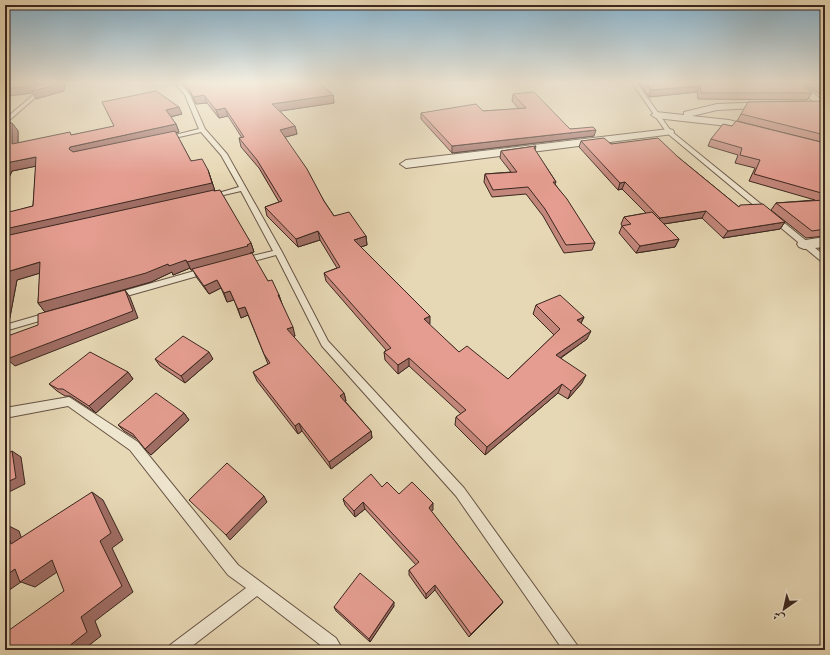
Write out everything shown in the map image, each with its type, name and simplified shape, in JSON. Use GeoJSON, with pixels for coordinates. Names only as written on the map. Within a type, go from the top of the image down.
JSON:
{"type":"FeatureCollection","features":[{"type":"Feature","properties":{"kind":"street"},"geometry":{"type":"LineString","coordinates":[[679,117],[689,114]]}},
{"type":"Feature","properties":{"kind":"street"},"geometry":{"type":"LineString","coordinates":[[658,119],[679,117],[729,123],[766,133]]}},
{"type":"Feature","properties":{"kind":"street"},"geometry":{"type":"LineString","coordinates":[[406,164],[669,132]]}},
{"type":"Feature","properties":{"kind":"street"},"geometry":{"type":"LineString","coordinates":[[804,244],[825,242]]}},
{"type":"Feature","properties":{"kind":"lane"},"geometry":{"type":"LineString","coordinates":[[5,122],[15,114]]}},
{"type":"Feature","properties":{"kind":"lane"},"geometry":{"type":"LineString","coordinates":[[195,114],[202,130],[224,154],[278,252],[325,343],[460,492],[572,650]]}},
{"type":"Feature","properties":{"kind":"lane"},"geometry":{"type":"LineString","coordinates":[[654,114],[669,132],[825,260]]}},
{"type":"Feature","properties":{"kind":"lane"},"geometry":{"type":"LineString","coordinates":[[156,140],[202,130]]}},
{"type":"Feature","properties":{"kind":"lane"},"geometry":{"type":"LineString","coordinates":[[205,197],[243,188]]}},
{"type":"Feature","properties":{"kind":"lane"},"geometry":{"type":"LineString","coordinates":[[232,264],[278,252]]}},
{"type":"Feature","properties":{"kind":"lane"},"geometry":{"type":"LineString","coordinates":[[110,298],[216,268]]}},
{"type":"Feature","properties":{"kind":"lane"},"geometry":{"type":"LineString","coordinates":[[5,328],[58,313]]}},
{"type":"Feature","properties":{"kind":"lane"},"geometry":{"type":"LineString","coordinates":[[5,413],[69,401],[134,446],[233,570],[330,643],[336,650]]}},
{"type":"Feature","properties":{"kind":"lane"},"geometry":{"type":"LineString","coordinates":[[175,650],[256,588]]}},
{"type":"Feature","properties":{"kind":"building"},"geometry":{"type":"Polygon","coordinates":[[[108,114],[169,114],[176,124],[70,147],[69,149],[73,152],[175,131],[191,161],[202,159],[208,170],[212,183],[5,229],[5,213],[33,206],[36,157],[6,163],[5,165],[5,123],[12,123],[12,144],[70,132],[71,135],[114,126],[108,114]]]}},
{"type":"Feature","properties":{"kind":"building"},"geometry":{"type":"Polygon","coordinates":[[[229,114],[282,114],[295,126],[280,130],[307,169],[334,216],[349,212],[366,236],[354,240],[430,316],[424,319],[459,352],[467,346],[508,379],[560,329],[536,305],[560,295],[584,317],[577,320],[591,331],[556,355],[586,375],[571,391],[562,384],[487,447],[456,417],[466,410],[409,358],[398,365],[384,352],[391,348],[324,273],[340,267],[318,231],[296,239],[265,207],[282,201],[257,160],[239,138],[244,137],[229,114]]]}},
{"type":"Feature","properties":{"kind":"building"},"geometry":{"type":"Polygon","coordinates":[[[422,114],[555,114],[570,129],[593,127],[596,130],[452,146],[422,114]]]}},
{"type":"Feature","properties":{"kind":"building"},"geometry":{"type":"Polygon","coordinates":[[[741,114],[825,114],[825,135],[741,114]]]}},
{"type":"Feature","properties":{"kind":"building"},"geometry":{"type":"Polygon","coordinates":[[[736,121],[825,143],[825,194],[754,174],[760,160],[740,155],[742,148],[711,139],[723,124],[732,126],[736,121]]]}},
{"type":"Feature","properties":{"kind":"building"},"geometry":{"type":"Polygon","coordinates":[[[604,138],[611,144],[658,138],[678,157],[739,207],[740,205],[763,204],[785,222],[728,231],[706,211],[660,218],[625,182],[620,183],[581,141],[604,138]]]}},
{"type":"Feature","properties":{"kind":"building"},"geometry":{"type":"Polygon","coordinates":[[[536,146],[534,148],[556,182],[553,182],[567,199],[595,243],[566,245],[545,209],[528,187],[493,190],[485,174],[517,172],[501,151],[536,146]]]}},
{"type":"Feature","properties":{"kind":"building"},"geometry":{"type":"Polygon","coordinates":[[[214,190],[220,190],[251,243],[247,245],[248,246],[187,262],[186,260],[169,266],[168,264],[146,273],[38,303],[40,262],[10,271],[5,292],[5,236],[214,190]]]}},
{"type":"Feature","properties":{"kind":"building"},"geometry":{"type":"Polygon","coordinates":[[[825,200],[825,229],[812,231],[776,203],[825,200]]]}},
{"type":"Feature","properties":{"kind":"building"},"geometry":{"type":"Polygon","coordinates":[[[652,212],[679,239],[640,246],[622,226],[631,224],[624,217],[652,212]]]}},
{"type":"Feature","properties":{"kind":"building"},"geometry":{"type":"Polygon","coordinates":[[[252,253],[268,281],[272,280],[279,295],[293,327],[287,329],[344,393],[340,396],[371,431],[329,462],[299,423],[295,426],[253,372],[270,363],[264,354],[245,307],[238,309],[230,291],[224,293],[217,280],[204,286],[192,269],[252,253]]]}},
{"type":"Feature","properties":{"kind":"building"},"geometry":{"type":"Polygon","coordinates":[[[125,290],[133,311],[7,359],[5,337],[38,325],[38,314],[125,290]]]}},
{"type":"Feature","properties":{"kind":"building"},"geometry":{"type":"Polygon","coordinates":[[[183,336],[209,352],[181,376],[155,359],[183,336]]]}},
{"type":"Feature","properties":{"kind":"building"},"geometry":{"type":"Polygon","coordinates":[[[90,352],[128,372],[89,406],[63,389],[58,389],[49,384],[90,352]]]}},
{"type":"Feature","properties":{"kind":"building"},"geometry":{"type":"Polygon","coordinates":[[[156,393],[184,413],[145,449],[133,434],[118,425],[156,393]]]}},
{"type":"Feature","properties":{"kind":"building"},"geometry":{"type":"Polygon","coordinates":[[[12,451],[16,478],[5,483],[5,455],[12,451]]]}},
{"type":"Feature","properties":{"kind":"building"},"geometry":{"type":"Polygon","coordinates":[[[227,463],[264,496],[226,535],[189,500],[227,463]]]}},
{"type":"Feature","properties":{"kind":"building"},"geometry":{"type":"Polygon","coordinates":[[[371,474],[382,487],[387,482],[399,494],[412,482],[433,503],[429,508],[503,602],[471,634],[435,585],[426,594],[409,570],[419,562],[363,502],[354,511],[343,499],[371,474]]]}},
{"type":"Feature","properties":{"kind":"building"},"geometry":{"type":"Polygon","coordinates":[[[92,492],[111,533],[100,541],[122,586],[81,617],[87,632],[64,650],[5,650],[5,633],[64,591],[52,560],[20,582],[15,569],[5,576],[5,527],[11,544],[92,492]]]}},
{"type":"Feature","properties":{"kind":"building"},"geometry":{"type":"Polygon","coordinates":[[[360,573],[394,602],[369,639],[334,607],[360,573]]]}}]}
